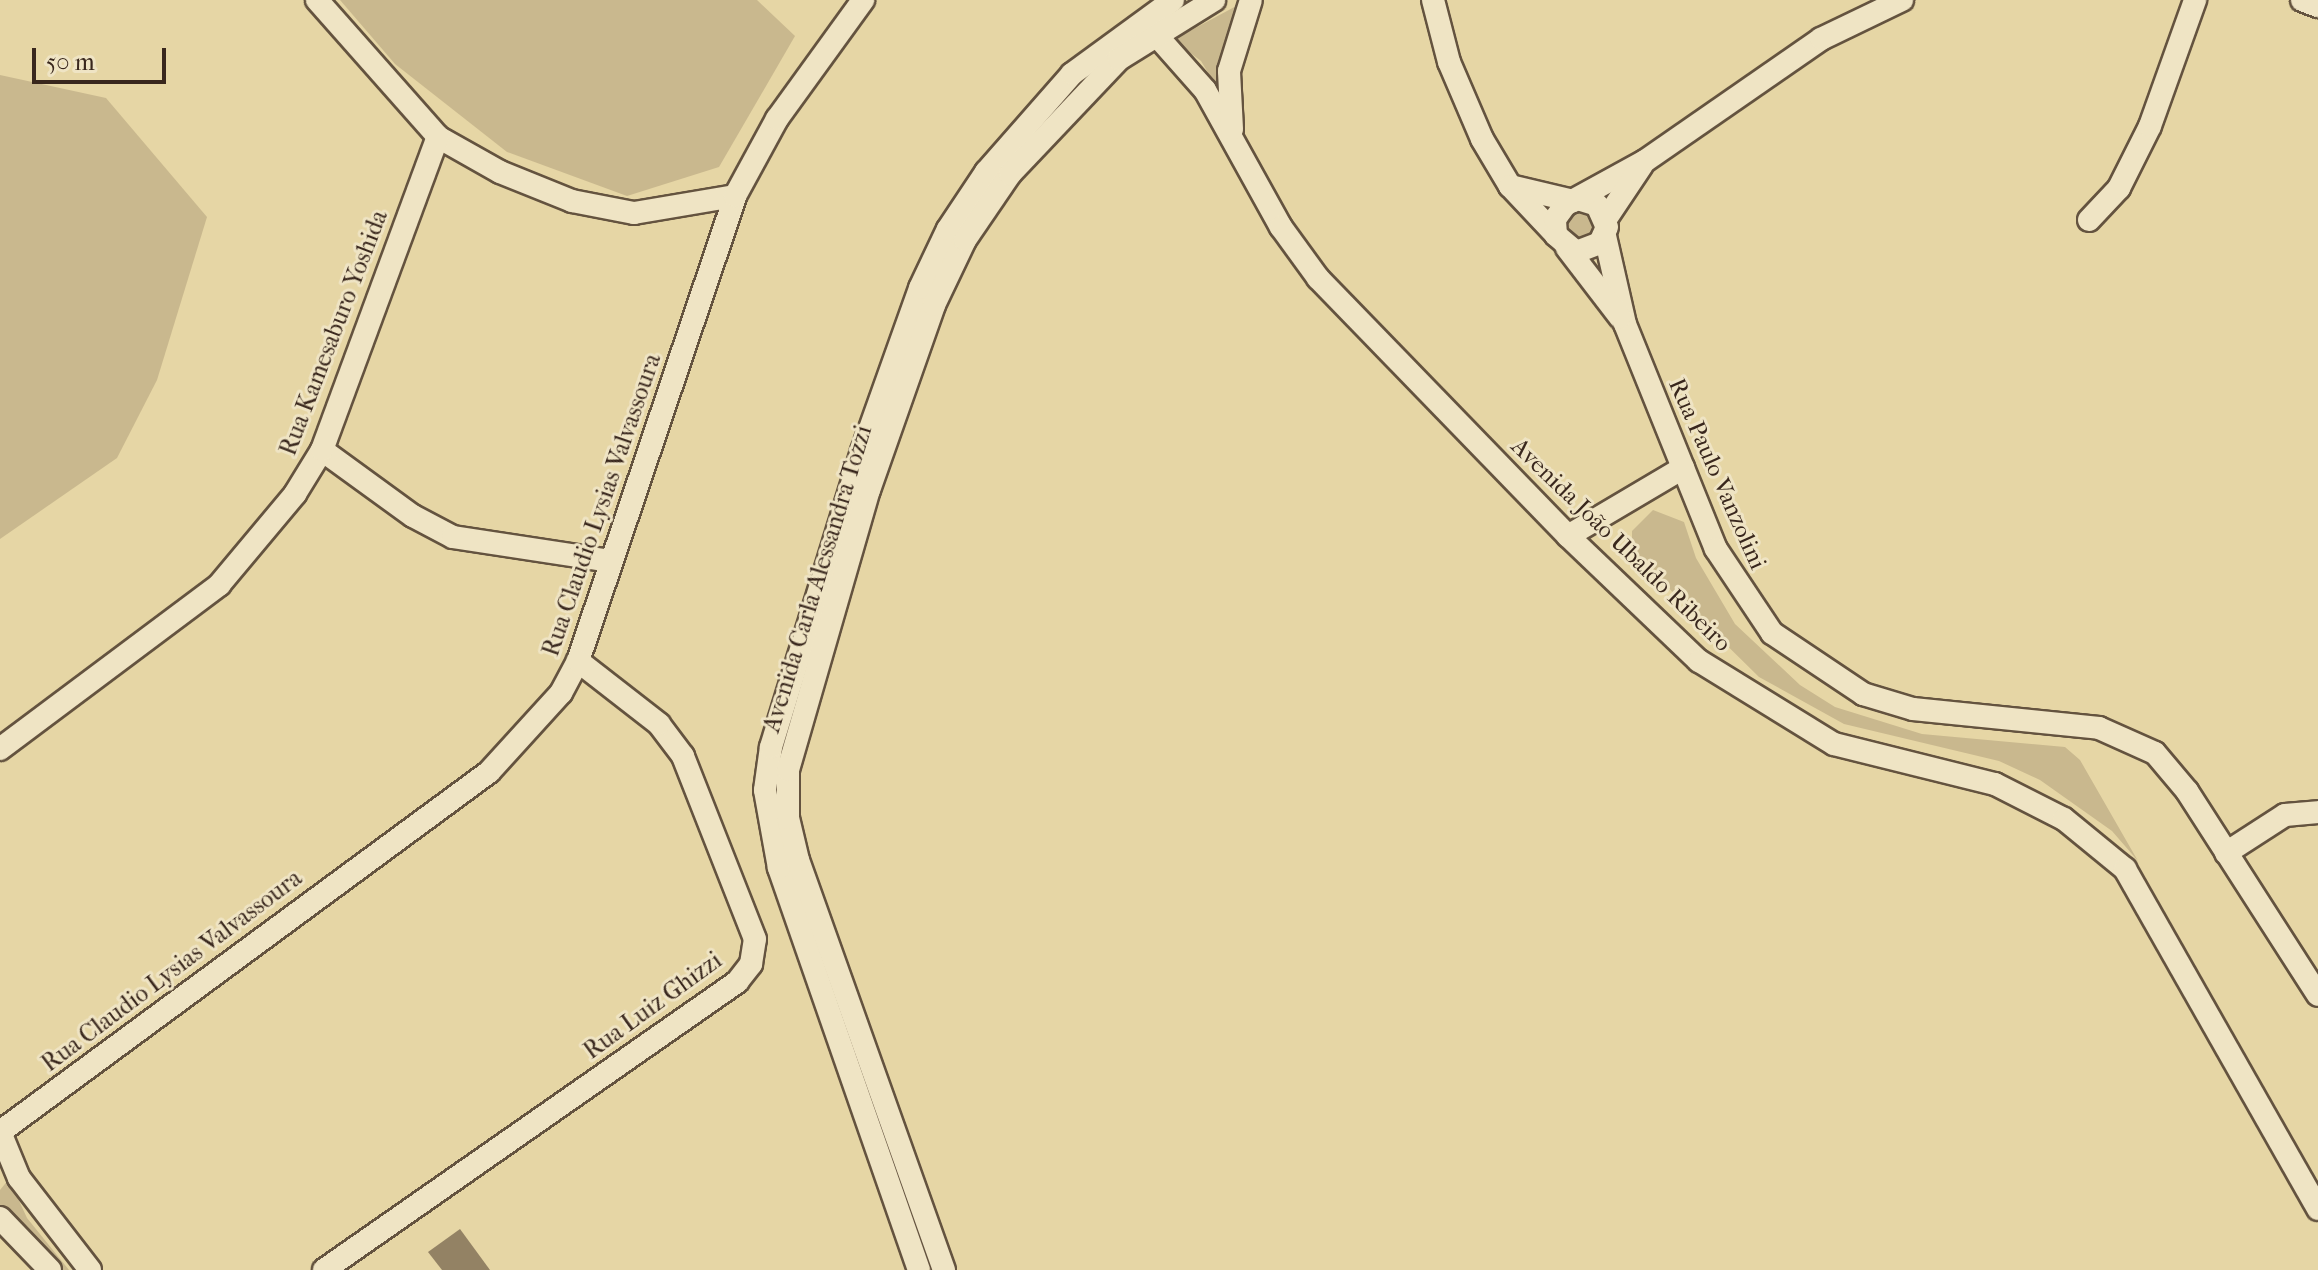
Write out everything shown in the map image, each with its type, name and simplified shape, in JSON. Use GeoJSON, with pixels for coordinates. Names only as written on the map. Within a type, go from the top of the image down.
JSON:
{"type":"FeatureCollection","features":[{"type":"Feature","properties":{"kind":"street"},"geometry":{"type":"LineString","coordinates":[[317,0],[438,137],[500,172],[572,201],[634,213],[735,196]]}},
{"type":"Feature","properties":{"kind":"street","name":"Rua Claudio Lysias Valvassoura"},"geometry":{"type":"LineString","coordinates":[[3,1138],[489,772],[561,693],[578,661],[735,196],[777,119],[863,0]]}},
{"type":"Feature","properties":{"kind":"street","name":"Avenida Carla Alessandra Tozzi"},"geometry":{"type":"LineString","coordinates":[[919,1270],[779,868],[765,790],[771,747],[861,454],[920,288],[948,229],[986,172],[1072,74],[1173,0]]}},
{"type":"Feature","properties":{"kind":"street","name":"Avenida Carla Alessandra Tozzi"},"geometry":{"type":"LineString","coordinates":[[944,1270],[798,860],[788,818],[788,770],[874,475],[934,305],[965,240],[1010,174],[1119,59],[1214,0]]}},
{"type":"Feature","properties":{"kind":"street","name":"Avenida João Ubaldo Ribeiro"},"geometry":{"type":"LineString","coordinates":[[1232,130],[1229,71],[1251,0]]}},
{"type":"Feature","properties":{"kind":"street","name":"Rua Paulo Vanzolini"},"geometry":{"type":"LineString","coordinates":[[1433,0],[1449,62],[1510,186],[1562,242],[1625,324]]}},
{"type":"Feature","properties":{"kind":"street"},"geometry":{"type":"LineString","coordinates":[[1645,161],[1605,227],[1585,252],[1562,242],[1555,219],[1577,200],[1645,161],[1785,62],[1902,0]]}},
{"type":"Feature","properties":{"kind":"street"},"geometry":{"type":"LineString","coordinates":[[2089,220],[2119,188],[2150,126],[2195,0]]}},
{"type":"Feature","properties":{"kind":"street"},"geometry":{"type":"LineString","coordinates":[[2302,0],[2318,6]]}},
{"type":"Feature","properties":{"kind":"street","name":"Avenida João Ubaldo Ribeiro"},"geometry":{"type":"LineString","coordinates":[[1157,36],[1185,62],[1232,130],[1257,187],[1318,278],[1568,536],[1699,661],[1767,708],[1834,744],[1995,784],[2064,819],[2125,869],[2318,1209]]}},
{"type":"Feature","properties":{"kind":"street","name":"Rua Kamesaburo Yoshida"},"geometry":{"type":"LineString","coordinates":[[0,749],[219,585],[266,533],[322,450],[438,137]]}},
{"type":"Feature","properties":{"kind":"street"},"geometry":{"type":"LineString","coordinates":[[1510,186],[1597,205],[1605,227]]}},
{"type":"Feature","properties":{"kind":"street","name":"Rua Paulo Vanzolini"},"geometry":{"type":"LineString","coordinates":[[1605,227],[1625,324],[1683,468],[1745,600],[1772,633],[1823,672],[1863,694],[1913,709],[2063,722],[2130,738],[2163,762],[2318,995]]}},
{"type":"Feature","properties":{"kind":"street"},"geometry":{"type":"LineString","coordinates":[[322,450],[413,516],[453,537],[610,561]]}},
{"type":"Feature","properties":{"kind":"street"},"geometry":{"type":"LineString","coordinates":[[1568,536],[1683,468]]}},
{"type":"Feature","properties":{"kind":"street","name":"Rua Luiz Ghizzi"},"geometry":{"type":"LineString","coordinates":[[324,1270],[737,982],[751,964],[755,939],[683,756],[659,724],[578,661]]}},
{"type":"Feature","properties":{"kind":"street"},"geometry":{"type":"LineString","coordinates":[[2226,853],[2285,815],[2318,812]]}},
{"type":"Feature","properties":{"kind":"street"},"geometry":{"type":"LineString","coordinates":[[0,1177],[3,1138]]}},
{"type":"Feature","properties":{"kind":"street"},"geometry":{"type":"LineString","coordinates":[[3,1138],[19,1178],[90,1270]]}},
{"type":"Feature","properties":{"kind":"street"},"geometry":{"type":"LineString","coordinates":[[2289,1158],[2318,1179]]}},
{"type":"Feature","properties":{"kind":"street"},"geometry":{"type":"LineString","coordinates":[[0,1218],[50,1270]]}},
{"type":"Feature","properties":{"kind":"shaded area"},"geometry":{"type":"Polygon","coordinates":[[[340,0],[757,0],[795,36],[719,167],[627,196],[507,152],[395,64],[340,0]]]}},
{"type":"Feature","properties":{"kind":"shaded area"},"geometry":{"type":"Polygon","coordinates":[[[1240,4],[1223,47],[1216,86],[1201,61],[1173,40],[1240,4]]]}},
{"type":"Feature","properties":{"kind":"shaded area"},"geometry":{"type":"Polygon","coordinates":[[[0,75],[106,98],[207,217],[157,380],[117,458],[0,539],[0,75]]]}},
{"type":"Feature","properties":{"kind":"shaded area"},"geometry":{"type":"Polygon","coordinates":[[[1579,208],[1591,213],[1596,225],[1591,237],[1579,242],[1567,237],[1562,225],[1567,213],[1579,208]]]}},
{"type":"Feature","properties":{"kind":"shaded area"},"geometry":{"type":"Polygon","coordinates":[[[1653,510],[1684,522],[1696,558],[1735,624],[1800,685],[1835,707],[1922,734],[2065,747],[2080,760],[2138,861],[2112,831],[2040,780],[1999,761],[1844,724],[1759,677],[1632,552],[1632,531],[1653,510]]]}},
{"type":"Feature","properties":{"kind":"shaded area"},"geometry":{"type":"Polygon","coordinates":[[[9,1179],[27,1218],[69,1270],[60,1270],[0,1208],[0,1190],[9,1179]]]}},
{"type":"Feature","properties":{"kind":"building"},"geometry":{"type":"Polygon","coordinates":[[[460,1229],[490,1270],[442,1270],[428,1252],[460,1229]]]}}]}
